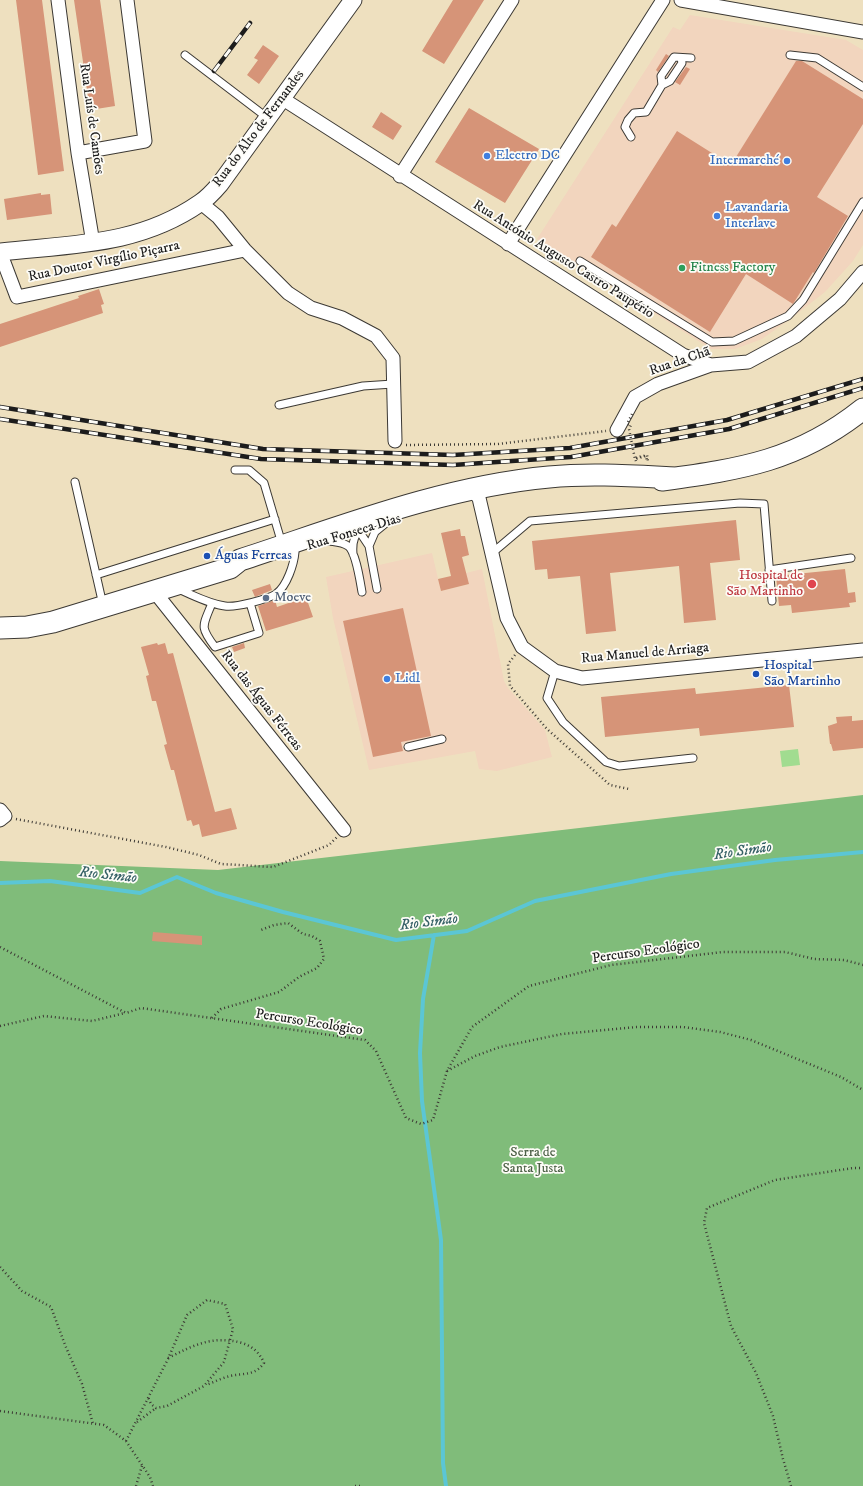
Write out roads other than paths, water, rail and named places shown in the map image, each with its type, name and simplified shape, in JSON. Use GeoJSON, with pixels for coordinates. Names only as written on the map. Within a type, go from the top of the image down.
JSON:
{"type":"FeatureCollection","features":[{"type":"Feature","properties":{"kind":"main road","name":"Rua Fonseca Dias"},"geometry":{"type":"LineString","coordinates":[[0,628],[27,627],[53,622],[230,568],[241,568],[289,547],[329,536],[407,506],[471,494],[574,485],[633,485],[699,476],[749,466],[796,450],[840,427],[863,409]]}},
{"type":"Feature","properties":{"kind":"main road","name":"Rua Fonseca Dias"},"geometry":{"type":"LineString","coordinates":[[329,536],[363,539],[386,523],[509,482],[561,476],[638,476],[676,478]]}},
{"type":"Feature","properties":{"kind":"street","name":"Rua Luís de Camões"},"geometry":{"type":"LineString","coordinates":[[58,0],[78,153],[94,243]]}},
{"type":"Feature","properties":{"kind":"street"},"geometry":{"type":"LineString","coordinates":[[78,153],[145,141],[127,0]]}},
{"type":"Feature","properties":{"kind":"street","name":"Rua do Alto de Fernandes"},"geometry":{"type":"LineString","coordinates":[[0,252],[94,243],[133,236],[169,222],[202,203],[220,184],[269,119],[353,0]]}},
{"type":"Feature","properties":{"kind":"street"},"geometry":{"type":"LineString","coordinates":[[400,176],[512,0]]}},
{"type":"Feature","properties":{"kind":"street"},"geometry":{"type":"LineString","coordinates":[[508,244],[663,0]]}},
{"type":"Feature","properties":{"kind":"street"},"geometry":{"type":"LineString","coordinates":[[681,0],[863,32]]}},
{"type":"Feature","properties":{"kind":"street","name":"Rua António Augusto Castro Paupério"},"geometry":{"type":"LineString","coordinates":[[283,99],[400,176],[683,355],[711,365]]}},
{"type":"Feature","properties":{"kind":"street"},"geometry":{"type":"LineString","coordinates":[[202,203],[218,217],[245,250],[288,293],[311,308],[342,318],[376,336],[392,358],[395,441]]}},
{"type":"Feature","properties":{"kind":"street","name":"Rua Doutor Virgílio Piçarra"},"geometry":{"type":"LineString","coordinates":[[0,252],[16,297],[245,250]]}},
{"type":"Feature","properties":{"kind":"street","name":"Rua da Chã"},"geometry":{"type":"LineString","coordinates":[[617,430],[635,397],[658,384],[711,365],[748,362],[796,336],[840,299],[863,273]]}},
{"type":"Feature","properties":{"kind":"street","name":"Rua Manuel de Arriaga"},"geometry":{"type":"LineString","coordinates":[[471,494],[491,554],[507,618],[522,648],[555,671],[582,678],[863,650]]}},
{"type":"Feature","properties":{"kind":"street","name":"Rua das Águas Férreas"},"geometry":{"type":"LineString","coordinates":[[162,588],[344,830]]}},
{"type":"Feature","properties":{"kind":"lane"},"geometry":{"type":"LineString","coordinates":[[184,55],[269,119]]}},
{"type":"Feature","properties":{"kind":"lane"},"geometry":{"type":"LineString","coordinates":[[790,55],[817,58],[863,87]]}},
{"type":"Feature","properties":{"kind":"lane"},"geometry":{"type":"LineString","coordinates":[[630,137],[625,127],[628,120],[634,113],[646,112],[662,85],[661,76],[674,57],[691,58]]}},
{"type":"Feature","properties":{"kind":"lane"},"geometry":{"type":"LineString","coordinates":[[580,261],[712,342],[734,341],[788,316],[803,300],[863,202]]}},
{"type":"Feature","properties":{"kind":"lane"},"geometry":{"type":"LineString","coordinates":[[279,405],[363,386],[392,384]]}},
{"type":"Feature","properties":{"kind":"lane"},"geometry":{"type":"LineString","coordinates":[[162,588],[212,603],[226,606],[239,606],[276,594],[282,586],[294,563],[289,547],[275,520],[264,483],[249,470],[235,470]]}},
{"type":"Feature","properties":{"kind":"lane"},"geometry":{"type":"LineString","coordinates":[[75,482],[104,607]]}},
{"type":"Feature","properties":{"kind":"lane"},"geometry":{"type":"LineString","coordinates":[[491,554],[530,521],[740,504],[764,504],[772,601]]}},
{"type":"Feature","properties":{"kind":"lane"},"geometry":{"type":"LineString","coordinates":[[377,589],[363,539],[362,528],[388,518],[407,506]]}},
{"type":"Feature","properties":{"kind":"lane"},"geometry":{"type":"LineString","coordinates":[[96,575],[275,520]]}},
{"type":"Feature","properties":{"kind":"lane"},"geometry":{"type":"LineString","coordinates":[[329,536],[349,546],[353,554]]}},
{"type":"Feature","properties":{"kind":"lane"},"geometry":{"type":"LineString","coordinates":[[362,592],[352,545],[363,539]]}},
{"type":"Feature","properties":{"kind":"lane"},"geometry":{"type":"LineString","coordinates":[[769,570],[851,558]]}},
{"type":"Feature","properties":{"kind":"lane"},"geometry":{"type":"LineString","coordinates":[[212,603],[204,623],[204,632],[215,646],[259,633],[250,603]]}},
{"type":"Feature","properties":{"kind":"lane"},"geometry":{"type":"LineString","coordinates":[[555,671],[547,698],[564,722],[606,762],[619,766],[693,758]]}},
{"type":"Feature","properties":{"kind":"lane"},"geometry":{"type":"LineString","coordinates":[[408,747],[442,739]]}},
{"type":"Feature","properties":{"kind":"waterway","name":"Rio Simão"},"geometry":{"type":"LineString","coordinates":[[0,883],[50,881],[140,893],[177,877],[216,893],[283,912],[396,940],[467,931],[535,901],[671,874],[775,860],[863,852]]}},
{"type":"Feature","properties":{"kind":"waterway"},"geometry":{"type":"LineString","coordinates":[[434,935],[423,999],[420,1053],[422,1101],[441,1240],[443,1463],[446,1486]]}},
{"type":"Feature","properties":{"kind":"railway"},"geometry":{"type":"LineString","coordinates":[[214,71],[250,23]]}},
{"type":"Feature","properties":{"kind":"railway"},"geometry":{"type":"LineString","coordinates":[[0,407],[263,449],[453,455],[570,448],[727,420],[863,379]]}},
{"type":"Feature","properties":{"kind":"railway"},"geometry":{"type":"LineString","coordinates":[[0,419],[261,459],[453,465],[571,457],[729,429],[863,388]]}},
{"type":"Feature","properties":{"kind":"place","name":"Electro DC"},"geometry":{"type":"Point","coordinates":[487,156]}},
{"type":"Feature","properties":{"kind":"place","name":"Intermarché"},"geometry":{"type":"Point","coordinates":[787,161]}},
{"type":"Feature","properties":{"kind":"place","name":"Lavandaria Interlave"},"geometry":{"type":"Point","coordinates":[717,216]}},
{"type":"Feature","properties":{"kind":"place","name":"Fitness Factory"},"geometry":{"type":"Point","coordinates":[682,268]}},
{"type":"Feature","properties":{"kind":"place","name":"Águas Ferreas"},"geometry":{"type":"Point","coordinates":[207,556]}},
{"type":"Feature","properties":{"kind":"place","name":"Hospital de São Martinho"},"geometry":{"type":"Point","coordinates":[812,584]}},
{"type":"Feature","properties":{"kind":"place","name":"Moeve"},"geometry":{"type":"Point","coordinates":[266,598]}},
{"type":"Feature","properties":{"kind":"place","name":"Hospital São Martinho"},"geometry":{"type":"Point","coordinates":[756,674]}},
{"type":"Feature","properties":{"kind":"place","name":"Lidl"},"geometry":{"type":"Point","coordinates":[387,679]}},
{"type":"Feature","properties":{"kind":"park label","name":"Serra de Santa Justa"},"geometry":{"type":"Point","coordinates":[533,1162]}}]}
